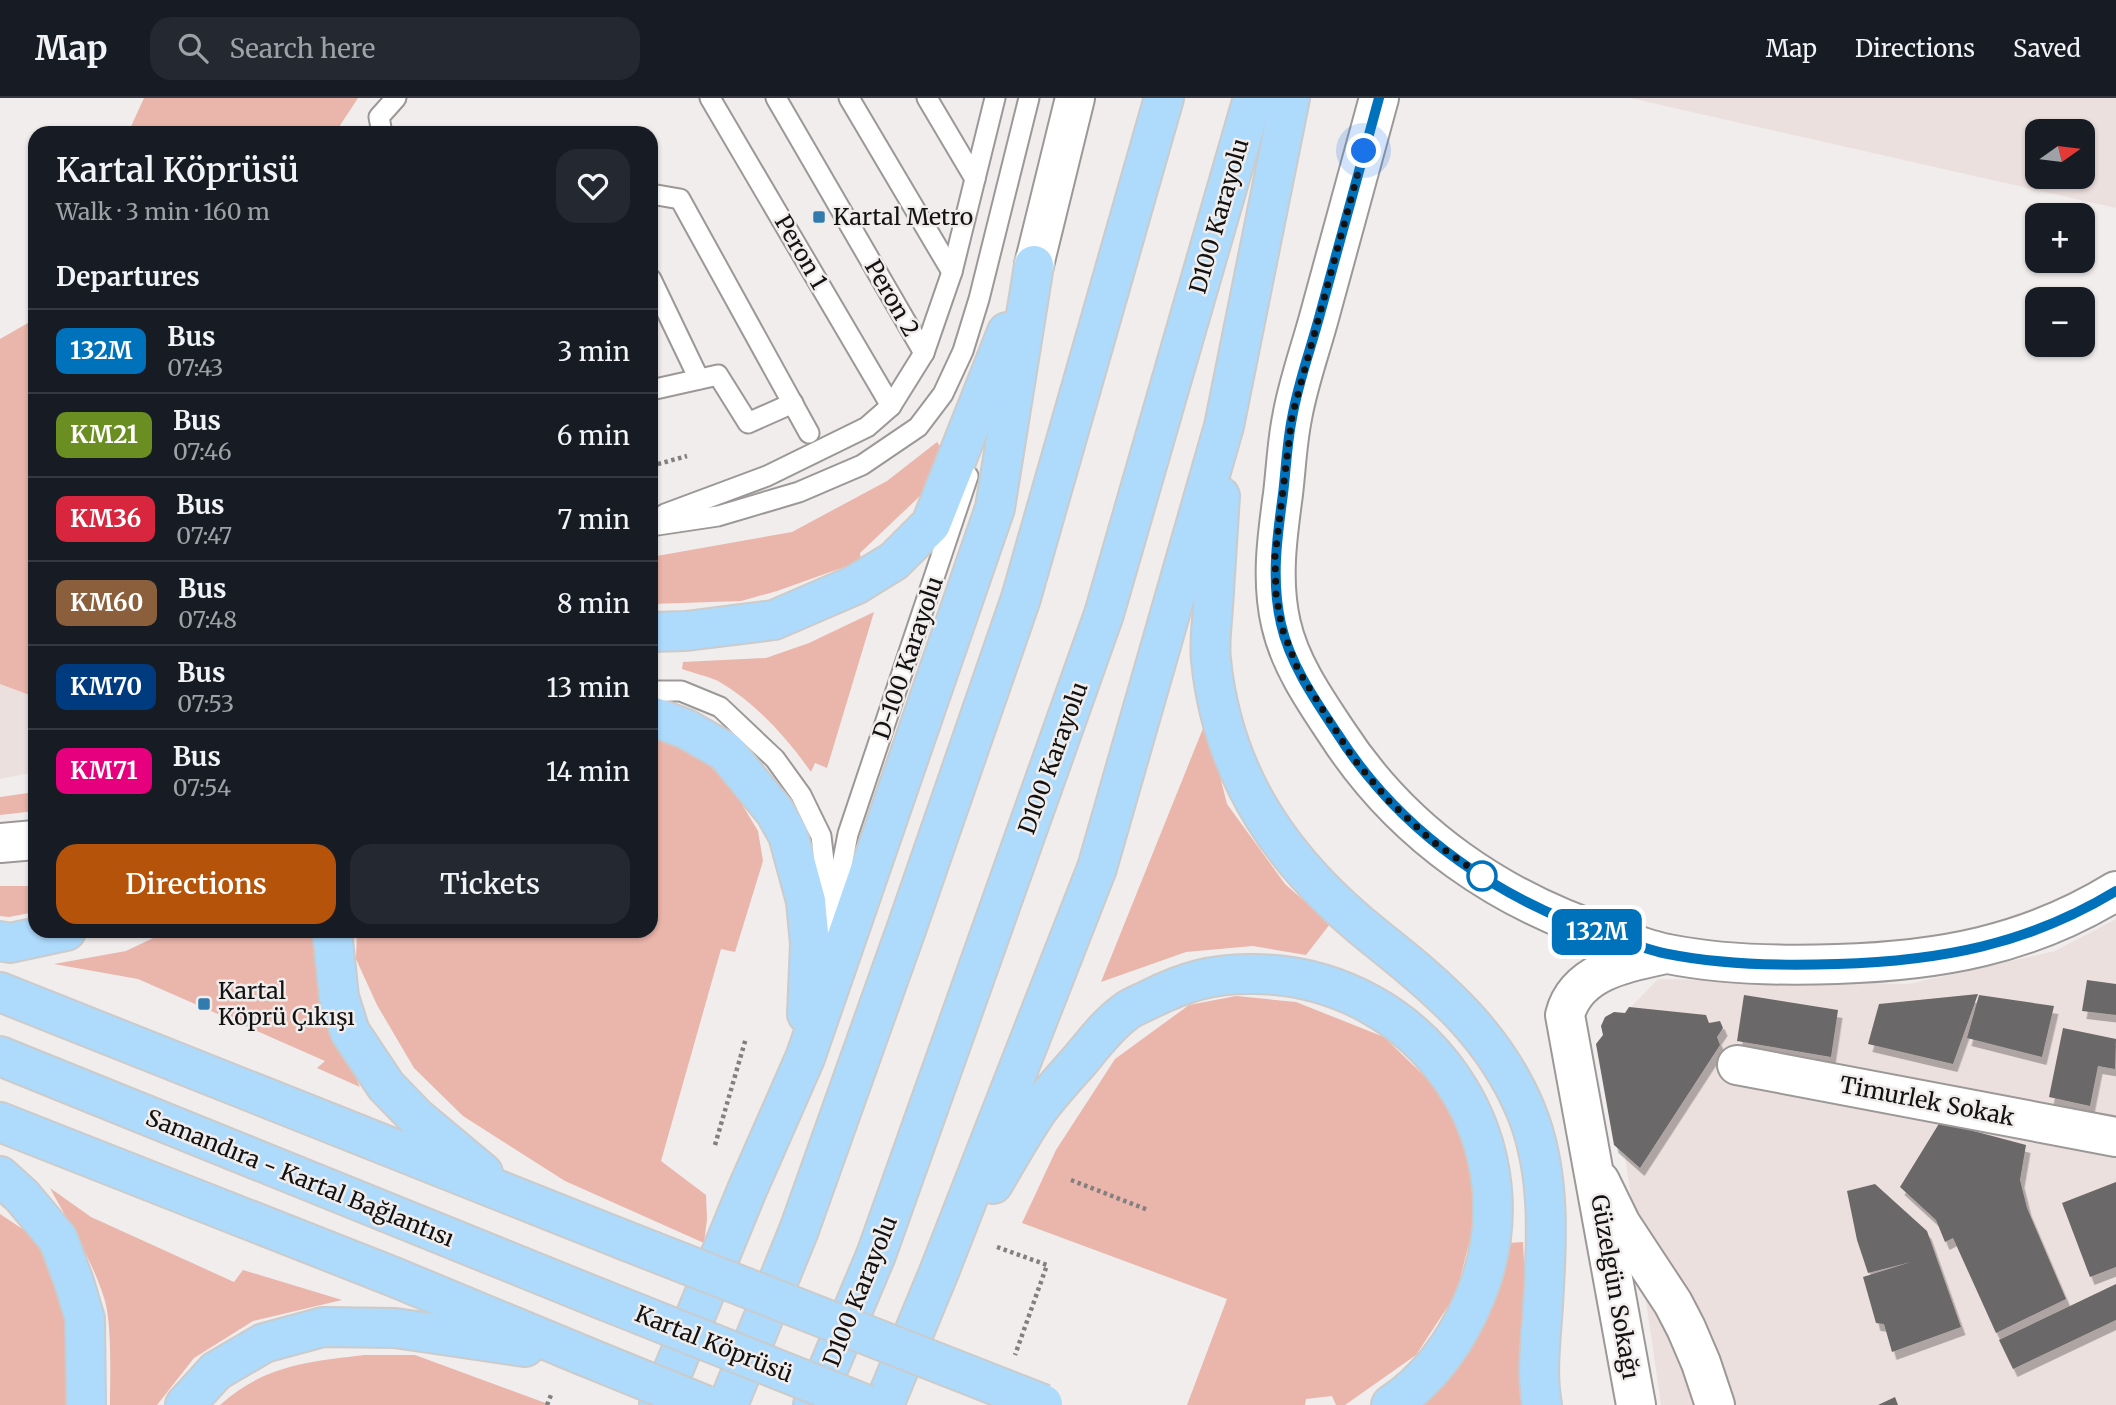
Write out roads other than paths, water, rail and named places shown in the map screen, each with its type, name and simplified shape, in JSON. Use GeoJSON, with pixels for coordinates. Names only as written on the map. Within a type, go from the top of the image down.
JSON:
{"type":"FeatureCollection","features":[{"type":"Feature","properties":{"kind":"highway"},"geometry":{"type":"LineString","coordinates":[[728,1405],[799,1230],[1021,598],[1164,98]]}},
{"type":"Feature","properties":{"kind":"highway","name":"D100 Karayolu"},"geometry":{"type":"LineString","coordinates":[[813,1405],[876,1255],[1104,614],[1253,98]]}},
{"type":"Feature","properties":{"kind":"highway"},"geometry":{"type":"LineString","coordinates":[[884,1405],[1097,868],[1224,426],[1290,98]]}},
{"type":"Feature","properties":{"kind":"highway"},"geometry":{"type":"LineString","coordinates":[[658,632],[774,620],[855,585],[894,561],[931,524],[1034,265]]}},
{"type":"Feature","properties":{"kind":"highway"},"geometry":{"type":"LineString","coordinates":[[659,1405],[747,1190],[805,1058],[995,508],[1034,265]]}},
{"type":"Feature","properties":{"kind":"highway"},"geometry":{"type":"LineString","coordinates":[[1224,426],[1210,657],[1217,701],[1229,742],[1257,808],[1300,868],[1351,917],[1455,1003],[1494,1053],[1514,1085],[1537,1141],[1542,1171],[1545,1239],[1539,1370],[1542,1405]]}},
{"type":"Feature","properties":{"kind":"highway"},"geometry":{"type":"LineString","coordinates":[[658,719],[686,729],[726,752],[775,812],[788,835],[806,901],[810,944],[805,1058]]}},
{"type":"Feature","properties":{"kind":"highway"},"geometry":{"type":"LineString","coordinates":[[0,941],[10,943],[33,938]]}},
{"type":"Feature","properties":{"kind":"highway"},"geometry":{"type":"LineString","coordinates":[[333,938],[339,997],[350,1032],[386,1086],[416,1116],[488,1177],[624,1240]]}},
{"type":"Feature","properties":{"kind":"highway"},"geometry":{"type":"LineString","coordinates":[[939,1272],[1038,1110],[1095,1042],[1125,1012],[1198,978],[1278,974],[1314,980],[1366,1002],[1402,1026],[1434,1055],[1458,1084],[1476,1120],[1490,1169],[1493,1210],[1490,1249],[1479,1288],[1459,1333],[1436,1365],[1410,1392],[1391,1405]]}},
{"type":"Feature","properties":{"kind":"highway"},"geometry":{"type":"LineString","coordinates":[[0,992],[1045,1405]]}},
{"type":"Feature","properties":{"kind":"highway","name":"Samandıra - Kartal Bağlantısı"},"geometry":{"type":"LineString","coordinates":[[0,1056],[601,1299]]}},
{"type":"Feature","properties":{"kind":"highway"},"geometry":{"type":"LineString","coordinates":[[0,1122],[394,1277],[705,1405]]}},
{"type":"Feature","properties":{"kind":"highway"},"geometry":{"type":"LineString","coordinates":[[0,1176],[22,1196],[58,1240],[74,1282],[85,1319],[86,1405]]}},
{"type":"Feature","properties":{"kind":"highway","name":"Kartal Köprüsü"},"geometry":{"type":"LineString","coordinates":[[601,1299],[867,1405]]}},
{"type":"Feature","properties":{"kind":"highway"},"geometry":{"type":"LineString","coordinates":[[185,1405],[216,1371],[264,1343],[323,1327],[395,1328],[582,1356]]}},
{"type":"Feature","properties":{"kind":"main road"},"geometry":{"type":"LineString","coordinates":[[1034,265],[1075,98]]}},
{"type":"Feature","properties":{"kind":"main road"},"geometry":{"type":"LineString","coordinates":[[1379,98],[1292,416],[1275,556],[1276,595],[1282,628],[1298,670],[1353,758],[1389,801],[1432,841],[1510,895],[1564,920],[1665,954],[1748,964],[1920,960],[2017,938],[2116,891]]}},
{"type":"Feature","properties":{"kind":"main road"},"geometry":{"type":"LineString","coordinates":[[0,843],[28,841]]}},
{"type":"Feature","properties":{"kind":"main road"},"geometry":{"type":"LineString","coordinates":[[1665,954],[1627,963],[1592,977],[1580,986],[1566,1008],[1565,1015],[1594,1169],[1621,1224],[1686,1328],[1715,1405]]}},
{"type":"Feature","properties":{"kind":"main road","name":"Timurlek Sokak"},"geometry":{"type":"LineString","coordinates":[[1737,1065],[2116,1137]]}},
{"type":"Feature","properties":{"kind":"main road","name":"Güzelgün Sokağı"},"geometry":{"type":"LineString","coordinates":[[1594,1169],[1636,1405]]}},
{"type":"Feature","properties":{"kind":"lane"},"geometry":{"type":"LineString","coordinates":[[381,126],[379,117],[396,98]]}},
{"type":"Feature","properties":{"kind":"lane","name":"Peron 1"},"geometry":{"type":"LineString","coordinates":[[710,98],[891,406]]}},
{"type":"Feature","properties":{"kind":"lane","name":"Peron 2"},"geometry":{"type":"LineString","coordinates":[[776,98],[924,353]]}},
{"type":"Feature","properties":{"kind":"lane"},"geometry":{"type":"LineString","coordinates":[[849,98],[952,272]]}},
{"type":"Feature","properties":{"kind":"lane"},"geometry":{"type":"LineString","coordinates":[[927,98],[975,179]]}},
{"type":"Feature","properties":{"kind":"lane"},"geometry":{"type":"LineString","coordinates":[[658,525],[718,516],[799,492],[862,465],[918,427],[943,394],[963,351],[979,299],[1028,98]]}},
{"type":"Feature","properties":{"kind":"lane"},"geometry":{"type":"LineString","coordinates":[[658,516],[687,508],[767,476],[867,427],[891,406],[924,353],[952,272],[992,101]]}},
{"type":"Feature","properties":{"kind":"lane"},"geometry":{"type":"LineString","coordinates":[[658,195],[680,198],[809,433]]}},
{"type":"Feature","properties":{"kind":"lane"},"geometry":{"type":"LineString","coordinates":[[658,294],[699,379]]}},
{"type":"Feature","properties":{"kind":"lane"},"geometry":{"type":"LineString","coordinates":[[658,388],[718,375],[748,423],[793,403]]}},
{"type":"Feature","properties":{"kind":"lane"},"geometry":{"type":"LineString","coordinates":[[658,691],[681,691],[720,707],[775,759],[801,794],[821,836],[826,878],[805,1058]]}},
{"type":"Feature","properties":{"kind":"place","name":"Kartal Metro"},"geometry":{"type":"Point","coordinates":[819,217]}},
{"type":"Feature","properties":{"kind":"place","name":"Kartal Köprü Çıkışı"},"geometry":{"type":"Point","coordinates":[204,1004]}}]}
